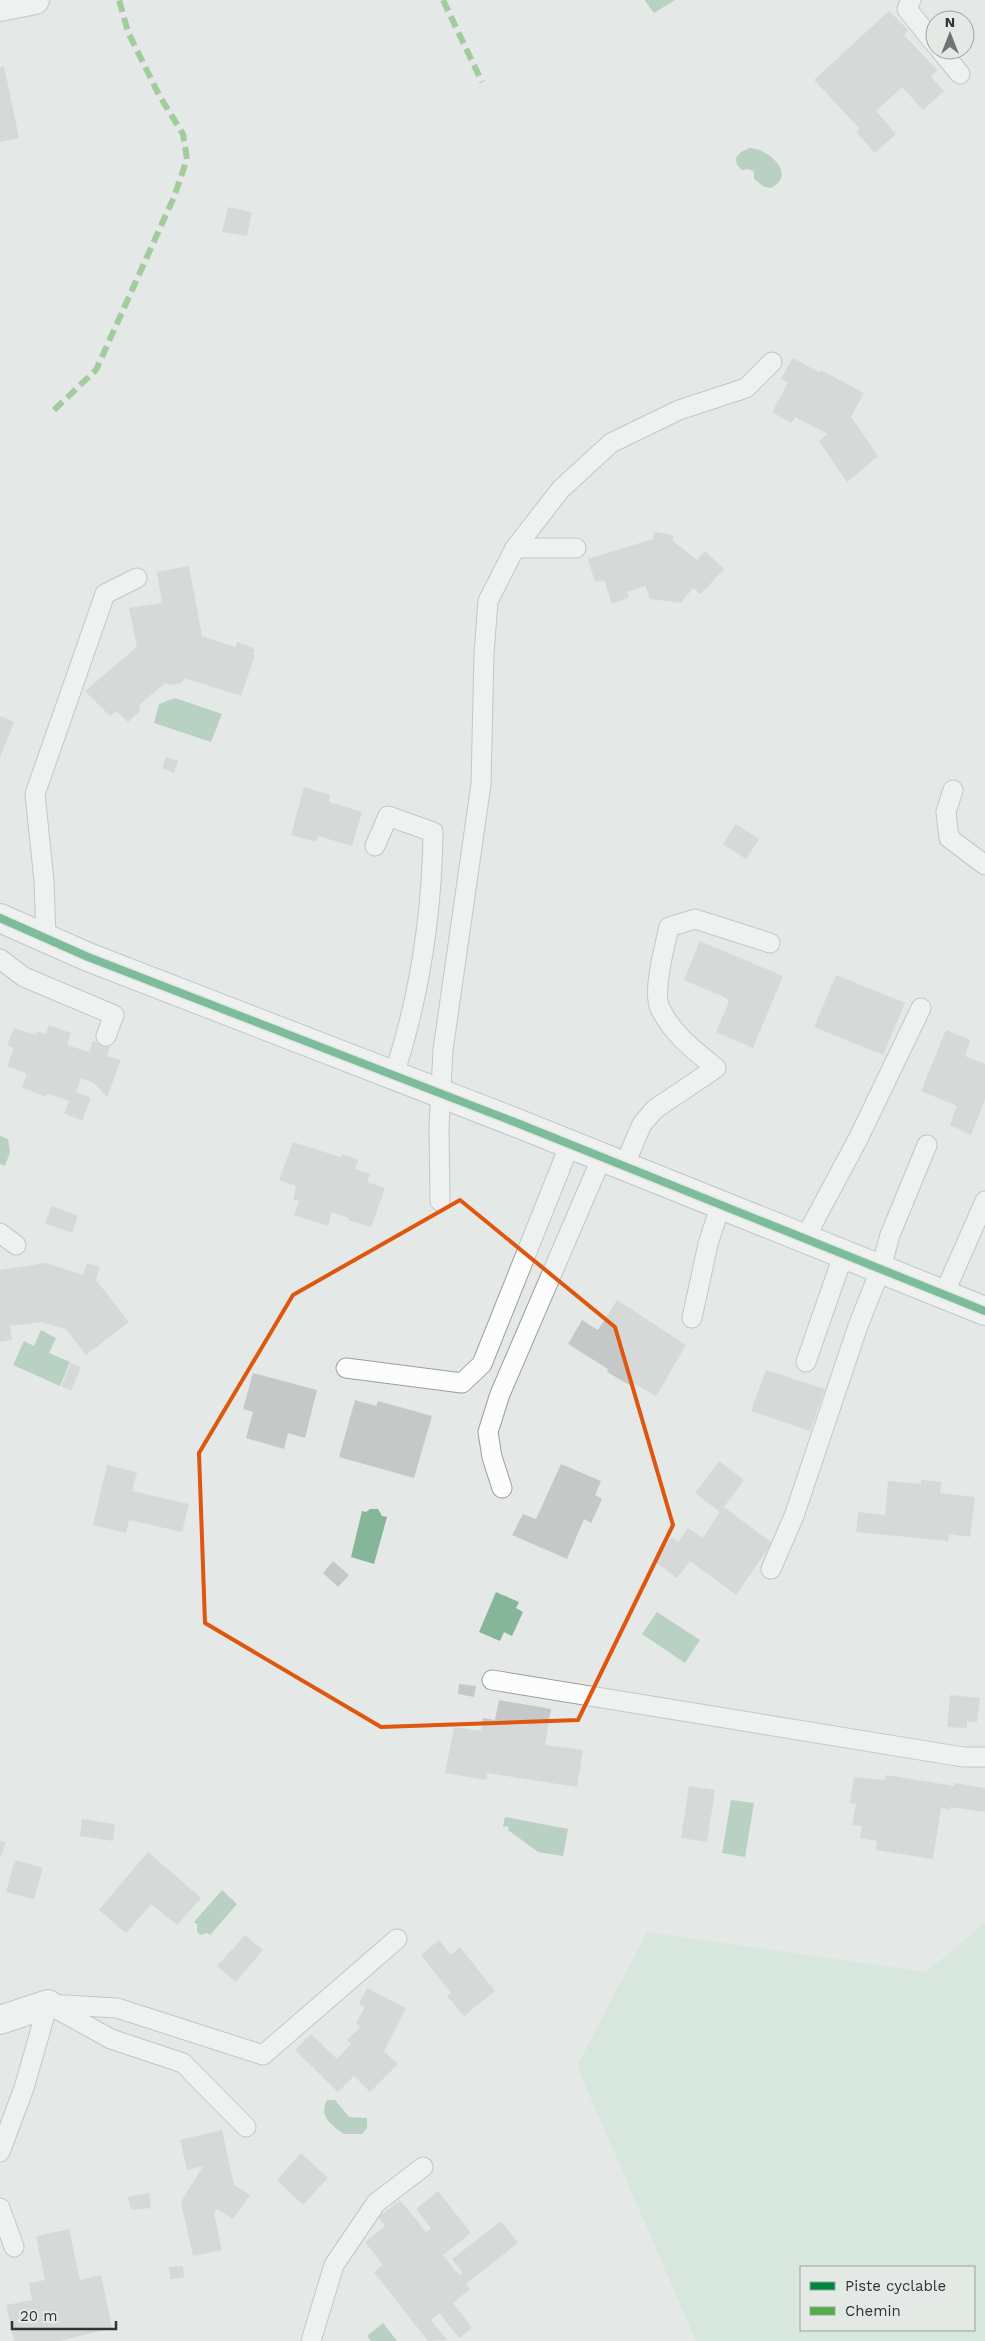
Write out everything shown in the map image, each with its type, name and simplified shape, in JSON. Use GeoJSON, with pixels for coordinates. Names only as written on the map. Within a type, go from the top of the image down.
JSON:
{"type":"FeatureCollection","features":[{"type":"Feature","properties":{"kind":"street"},"geometry":{"type":"LineString","coordinates":[[0,7],[35,0]]}},
{"type":"Feature","properties":{"kind":"street"},"geometry":{"type":"LineString","coordinates":[[0,918],[88,957],[441,1093],[985,1311]]}},
{"type":"Feature","properties":{"kind":"street"},"geometry":{"type":"LineString","coordinates":[[0,2020],[48,2004]]}},
{"type":"Feature","properties":{"kind":"lane"},"geometry":{"type":"LineString","coordinates":[[911,0],[906,9],[925,32]]}},
{"type":"Feature","properties":{"kind":"lane"},"geometry":{"type":"LineString","coordinates":[[948,60],[960,74]]}},
{"type":"Feature","properties":{"kind":"lane"},"geometry":{"type":"LineString","coordinates":[[440,1201],[438,1127],[446,1019],[481,784],[484,654],[488,601],[515,548],[561,489],[611,443],[679,410],[746,388],[772,362]]}},
{"type":"Feature","properties":{"kind":"lane"},"geometry":{"type":"LineString","coordinates":[[515,548],[576,548]]}},
{"type":"Feature","properties":{"kind":"lane"},"geometry":{"type":"LineString","coordinates":[[46,938],[44,881],[35,794],[105,594],[137,578]]}},
{"type":"Feature","properties":{"kind":"lane"},"geometry":{"type":"LineString","coordinates":[[953,790],[946,812],[949,838],[985,865]]}},
{"type":"Feature","properties":{"kind":"lane"},"geometry":{"type":"LineString","coordinates":[[375,846],[388,816],[433,832],[433,877],[425,947],[410,1025],[394,1075]]}},
{"type":"Feature","properties":{"kind":"lane"},"geometry":{"type":"LineString","coordinates":[[502,1488],[492,1457],[488,1432],[500,1394],[613,1161],[655,1109],[716,1068],[679,1037],[659,1007],[659,970],[669,927],[695,919],[770,944]]}},
{"type":"Feature","properties":{"kind":"lane"},"geometry":{"type":"LineString","coordinates":[[0,959],[24,977],[114,1016],[106,1036]]}},
{"type":"Feature","properties":{"kind":"lane"},"geometry":{"type":"LineString","coordinates":[[805,1238],[858,1139],[921,1008]]}},
{"type":"Feature","properties":{"kind":"lane"},"geometry":{"type":"LineString","coordinates":[[346,1368],[462,1384],[482,1364],[570,1144]]}},
{"type":"Feature","properties":{"kind":"lane"},"geometry":{"type":"LineString","coordinates":[[771,1569],[794,1516],[858,1326],[881,1268],[890,1235],[927,1145]]}},
{"type":"Feature","properties":{"kind":"lane"},"geometry":{"type":"LineString","coordinates":[[944,1294],[985,1201]]}},
{"type":"Feature","properties":{"kind":"lane"},"geometry":{"type":"LineString","coordinates":[[692,1318],[708,1244],[721,1204]]}},
{"type":"Feature","properties":{"kind":"lane"},"geometry":{"type":"LineString","coordinates":[[0,1233],[16,1245]]}},
{"type":"Feature","properties":{"kind":"lane"},"geometry":{"type":"LineString","coordinates":[[806,1362],[844,1253]]}},
{"type":"Feature","properties":{"kind":"lane"},"geometry":{"type":"LineString","coordinates":[[492,1680],[963,1757],[985,1757]]}},
{"type":"Feature","properties":{"kind":"lane"},"geometry":{"type":"LineString","coordinates":[[48,2004],[117,2008],[263,2055],[397,1939]]}},
{"type":"Feature","properties":{"kind":"lane"},"geometry":{"type":"LineString","coordinates":[[48,2004],[111,2039],[183,2063],[246,2128]]}},
{"type":"Feature","properties":{"kind":"lane"},"geometry":{"type":"LineString","coordinates":[[0,2152],[24,2088],[48,2004]]}},
{"type":"Feature","properties":{"kind":"lane"},"geometry":{"type":"LineString","coordinates":[[311,2341],[334,2265],[376,2203],[423,2167]]}},
{"type":"Feature","properties":{"kind":"lane"},"geometry":{"type":"LineString","coordinates":[[0,2208],[14,2247]]}},
{"type":"Feature","properties":{"kind":"highlighted area"},"geometry":{"type":"Polygon","coordinates":[[[460,1200],[615,1327],[673,1525],[578,1720],[381,1727],[205,1623],[199,1453],[293,1295],[460,1200]]]}},
{"type":"Feature","properties":{"kind":"shaded area"},"geometry":{"type":"Polygon","coordinates":[[[645,0],[675,0],[654,13],[645,1],[645,0]]]}},
{"type":"Feature","properties":{"kind":"shaded area"},"geometry":{"type":"Polygon","coordinates":[[[750,148],[758,149],[765,153],[778,164],[782,176],[778,183],[771,188],[764,187],[754,179],[754,172],[749,169],[742,170],[737,165],[736,158],[741,152],[750,148]]]}},
{"type":"Feature","properties":{"kind":"shaded area"},"geometry":{"type":"Polygon","coordinates":[[[175,698],[222,714],[211,742],[154,723],[159,704],[175,698]]]}},
{"type":"Feature","properties":{"kind":"shaded area"},"geometry":{"type":"Polygon","coordinates":[[[0,1136],[8,1139],[10,1152],[5,1166],[0,1164],[0,1136]]]}},
{"type":"Feature","properties":{"kind":"shaded area"},"geometry":{"type":"Polygon","coordinates":[[[41,1330],[56,1338],[49,1353],[70,1362],[60,1386],[13,1365],[24,1341],[34,1346],[41,1330]]]}},
{"type":"Feature","properties":{"kind":"shaded area"},"geometry":{"type":"Polygon","coordinates":[[[370,1509],[378,1509],[382,1516],[387,1517],[374,1564],[351,1557],[362,1511],[366,1512],[370,1509]]]}},
{"type":"Feature","properties":{"kind":"shaded area"},"geometry":{"type":"Polygon","coordinates":[[[496,1592],[519,1602],[516,1608],[523,1612],[512,1636],[504,1632],[500,1641],[479,1632],[496,1592]]]}},
{"type":"Feature","properties":{"kind":"shaded area"},"geometry":{"type":"Polygon","coordinates":[[[657,1612],[700,1640],[685,1663],[642,1634],[657,1612]]]}},
{"type":"Feature","properties":{"kind":"shaded area"},"geometry":{"type":"Polygon","coordinates":[[[731,1800],[754,1803],[745,1857],[722,1853],[731,1800]]]}},
{"type":"Feature","properties":{"kind":"shaded area"},"geometry":{"type":"Polygon","coordinates":[[[505,1817],[568,1829],[563,1856],[538,1852],[508,1830],[509,1827],[503,1826],[505,1817]]]}},
{"type":"Feature","properties":{"kind":"shaded area"},"geometry":{"type":"Polygon","coordinates":[[[222,1890],[237,1904],[210,1935],[207,1933],[200,1935],[197,1932],[197,1924],[194,1922],[222,1890]]]}},
{"type":"Feature","properties":{"kind":"shaded area"},"geometry":{"type":"Polygon","coordinates":[[[985,1923],[985,2341],[696,2341],[577,2066],[647,1932],[926,1972],[985,1923]]]}},
{"type":"Feature","properties":{"kind":"shaded area"},"geometry":{"type":"Polygon","coordinates":[[[327,2100],[335,2100],[349,2117],[367,2118],[367,2128],[362,2134],[344,2134],[331,2124],[325,2116],[324,2111],[327,2100]]]}},
{"type":"Feature","properties":{"kind":"shaded area"},"geometry":{"type":"Polygon","coordinates":[[[383,2323],[397,2341],[371,2341],[367,2336],[383,2323]]]}},
{"type":"Feature","properties":{"kind":"building"},"geometry":{"type":"Polygon","coordinates":[[[889,11],[908,30],[904,35],[925,57],[925,60],[928,60],[937,70],[931,77],[944,91],[923,110],[902,87],[876,111],[896,134],[875,153],[856,132],[860,129],[814,80],[889,11]]]}},
{"type":"Feature","properties":{"kind":"building"},"geometry":{"type":"Polygon","coordinates":[[[4,66],[19,138],[0,142],[0,67],[4,66]]]}},
{"type":"Feature","properties":{"kind":"building"},"geometry":{"type":"Polygon","coordinates":[[[228,207],[252,212],[247,236],[222,232],[228,207]]]}},
{"type":"Feature","properties":{"kind":"building"},"geometry":{"type":"Polygon","coordinates":[[[793,358],[820,373],[821,370],[864,393],[851,417],[878,456],[847,482],[819,441],[828,434],[795,417],[791,423],[772,412],[788,383],[781,379],[793,358]]]}},
{"type":"Feature","properties":{"kind":"building"},"geometry":{"type":"Polygon","coordinates":[[[654,532],[673,535],[673,541],[697,560],[705,551],[724,569],[701,594],[693,588],[681,603],[650,599],[645,586],[627,592],[629,597],[612,604],[604,580],[595,582],[588,559],[653,539],[654,532]]]}},
{"type":"Feature","properties":{"kind":"building"},"geometry":{"type":"Polygon","coordinates":[[[189,566],[202,636],[235,647],[238,642],[255,649],[253,654],[255,655],[241,696],[184,678],[181,683],[170,685],[165,683],[139,705],[140,711],[128,722],[116,711],[110,716],[85,691],[137,647],[129,608],[162,603],[157,572],[189,566]]]}},
{"type":"Feature","properties":{"kind":"building"},"geometry":{"type":"Polygon","coordinates":[[[0,716],[14,722],[0,757],[0,716]]]}},
{"type":"Feature","properties":{"kind":"building"},"geometry":{"type":"Polygon","coordinates":[[[166,757],[178,761],[174,773],[162,768],[166,757]]]}},
{"type":"Feature","properties":{"kind":"building"},"geometry":{"type":"Polygon","coordinates":[[[304,787],[330,795],[329,802],[362,812],[352,846],[318,836],[316,842],[291,835],[304,787]]]}},
{"type":"Feature","properties":{"kind":"building"},"geometry":{"type":"Polygon","coordinates":[[[736,824],[759,839],[746,859],[723,844],[736,824]]]}},
{"type":"Feature","properties":{"kind":"building"},"geometry":{"type":"Polygon","coordinates":[[[700,941],[783,976],[753,1048],[716,1032],[729,1002],[726,998],[684,980],[700,941]]]}},
{"type":"Feature","properties":{"kind":"building"},"geometry":{"type":"Polygon","coordinates":[[[836,975],[905,1003],[883,1055],[814,1027],[836,975]]]}},
{"type":"Feature","properties":{"kind":"building"},"geometry":{"type":"Polygon","coordinates":[[[49,1025],[71,1033],[67,1045],[89,1052],[93,1041],[110,1047],[107,1056],[121,1060],[107,1097],[94,1083],[81,1078],[76,1092],[91,1098],[82,1121],[64,1113],[69,1101],[48,1093],[46,1097],[22,1087],[27,1074],[7,1066],[14,1048],[7,1045],[14,1028],[36,1035],[37,1032],[46,1034],[49,1025]]]}},
{"type":"Feature","properties":{"kind":"building"},"geometry":{"type":"Polygon","coordinates":[[[946,1030],[970,1040],[965,1056],[985,1064],[985,1100],[971,1135],[950,1125],[957,1106],[921,1091],[946,1030]]]}},
{"type":"Feature","properties":{"kind":"building"},"geometry":{"type":"Polygon","coordinates":[[[293,1142],[340,1157],[342,1154],[358,1160],[355,1169],[370,1174],[367,1182],[385,1188],[371,1227],[348,1220],[349,1218],[332,1212],[328,1226],[294,1215],[299,1201],[293,1200],[296,1186],[279,1180],[293,1142]]]}},
{"type":"Feature","properties":{"kind":"building"},"geometry":{"type":"Polygon","coordinates":[[[52,1206],[78,1216],[72,1233],[45,1223],[52,1206]]]}},
{"type":"Feature","properties":{"kind":"building"},"geometry":{"type":"Polygon","coordinates":[[[46,1263],[83,1275],[87,1263],[100,1267],[96,1280],[129,1322],[86,1355],[66,1329],[41,1322],[10,1326],[12,1340],[0,1342],[0,1270],[46,1263]]]}},
{"type":"Feature","properties":{"kind":"building"},"geometry":{"type":"Polygon","coordinates":[[[617,1300],[686,1345],[656,1396],[635,1384],[633,1387],[607,1372],[608,1369],[568,1344],[582,1320],[598,1330],[617,1300]]]}},
{"type":"Feature","properties":{"kind":"building"},"geometry":{"type":"Polygon","coordinates":[[[71,1363],[81,1367],[71,1391],[61,1386],[71,1363]]]}},
{"type":"Feature","properties":{"kind":"building"},"geometry":{"type":"Polygon","coordinates":[[[766,1370],[825,1389],[810,1431],[751,1411],[766,1370]]]}},
{"type":"Feature","properties":{"kind":"building"},"geometry":{"type":"Polygon","coordinates":[[[253,1373],[317,1390],[305,1438],[288,1433],[284,1449],[246,1438],[253,1412],[243,1409],[253,1373]]]}},
{"type":"Feature","properties":{"kind":"building"},"geometry":{"type":"Polygon","coordinates":[[[355,1400],[376,1406],[378,1401],[432,1416],[414,1478],[339,1457],[355,1400]]]}},
{"type":"Feature","properties":{"kind":"building"},"geometry":{"type":"Polygon","coordinates":[[[719,1461],[744,1480],[724,1507],[772,1543],[736,1595],[690,1561],[677,1578],[654,1561],[672,1537],[678,1542],[688,1528],[703,1538],[720,1512],[695,1493],[719,1461]]]}},
{"type":"Feature","properties":{"kind":"building"},"geometry":{"type":"Polygon","coordinates":[[[561,1464],[601,1481],[595,1495],[602,1499],[591,1523],[584,1519],[567,1559],[512,1535],[523,1514],[536,1519],[561,1464]]]}},
{"type":"Feature","properties":{"kind":"building"},"geometry":{"type":"Polygon","coordinates":[[[107,1465],[137,1472],[132,1491],[189,1504],[182,1532],[129,1520],[126,1533],[93,1525],[107,1465]]]}},
{"type":"Feature","properties":{"kind":"building"},"geometry":{"type":"Polygon","coordinates":[[[921,1480],[942,1482],[940,1493],[975,1497],[970,1537],[949,1534],[948,1541],[856,1532],[858,1512],[885,1515],[888,1481],[921,1484],[921,1480]]]}},
{"type":"Feature","properties":{"kind":"building"},"geometry":{"type":"Polygon","coordinates":[[[333,1561],[349,1575],[338,1587],[323,1573],[333,1561]]]}},
{"type":"Feature","properties":{"kind":"building"},"geometry":{"type":"Polygon","coordinates":[[[459,1684],[476,1686],[474,1697],[458,1694],[459,1684]]]}},
{"type":"Feature","properties":{"kind":"building"},"geometry":{"type":"Polygon","coordinates":[[[950,1695],[980,1698],[977,1722],[967,1721],[967,1728],[947,1727],[950,1695]]]}},
{"type":"Feature","properties":{"kind":"building"},"geometry":{"type":"Polygon","coordinates":[[[499,1700],[551,1709],[545,1745],[583,1750],[577,1787],[487,1773],[486,1780],[445,1773],[454,1727],[481,1731],[483,1718],[495,1720],[499,1700]]]}},
{"type":"Feature","properties":{"kind":"building"},"geometry":{"type":"Polygon","coordinates":[[[886,1775],[954,1786],[954,1783],[985,1788],[985,1812],[950,1807],[950,1810],[941,1808],[933,1859],[876,1850],[877,1841],[860,1838],[862,1826],[852,1825],[856,1804],[850,1803],[854,1777],[885,1780],[886,1775]]]}},
{"type":"Feature","properties":{"kind":"building"},"geometry":{"type":"Polygon","coordinates":[[[689,1786],[715,1790],[707,1842],[681,1838],[689,1786]]]}},
{"type":"Feature","properties":{"kind":"building"},"geometry":{"type":"Polygon","coordinates":[[[82,1819],[115,1824],[113,1841],[80,1836],[82,1819]]]}},
{"type":"Feature","properties":{"kind":"building"},"geometry":{"type":"Polygon","coordinates":[[[0,1841],[6,1842],[0,1859],[0,1841]]]}},
{"type":"Feature","properties":{"kind":"building"},"geometry":{"type":"Polygon","coordinates":[[[148,1852],[201,1898],[177,1925],[151,1904],[126,1933],[99,1910],[148,1852]]]}},
{"type":"Feature","properties":{"kind":"building"},"geometry":{"type":"Polygon","coordinates":[[[15,1860],[43,1868],[34,1899],[6,1892],[15,1860]]]}},
{"type":"Feature","properties":{"kind":"building"},"geometry":{"type":"Polygon","coordinates":[[[245,1935],[263,1950],[236,1982],[217,1966],[245,1935]]]}},
{"type":"Feature","properties":{"kind":"building"},"geometry":{"type":"Polygon","coordinates":[[[439,1940],[451,1955],[460,1947],[495,1991],[464,2016],[447,1996],[451,1993],[421,1955],[439,1940]]]}},
{"type":"Feature","properties":{"kind":"building"},"geometry":{"type":"Polygon","coordinates":[[[367,1988],[406,2008],[384,2051],[398,2064],[370,2092],[354,2076],[338,2092],[295,2050],[311,2034],[337,2059],[351,2044],[347,2040],[360,2027],[356,2023],[365,2007],[359,2004],[367,1988]]]}},
{"type":"Feature","properties":{"kind":"building"},"geometry":{"type":"Polygon","coordinates":[[[222,2130],[234,2185],[250,2195],[233,2219],[217,2209],[214,2213],[222,2250],[193,2256],[181,2202],[203,2166],[187,2170],[180,2140],[222,2130]]]}},
{"type":"Feature","properties":{"kind":"building"},"geometry":{"type":"Polygon","coordinates":[[[301,2153],[328,2178],[303,2205],[277,2180],[301,2153]]]}},
{"type":"Feature","properties":{"kind":"building"},"geometry":{"type":"Polygon","coordinates":[[[438,2191],[471,2233],[443,2255],[459,2275],[463,2273],[452,2259],[501,2221],[518,2243],[466,2284],[470,2289],[453,2303],[472,2328],[459,2338],[439,2313],[431,2320],[447,2340],[428,2341],[374,2272],[383,2265],[365,2242],[385,2226],[378,2217],[400,2200],[426,2232],[431,2228],[416,2209],[438,2191]]]}},
{"type":"Feature","properties":{"kind":"building"},"geometry":{"type":"Polygon","coordinates":[[[149,2193],[151,2208],[132,2210],[127,2197],[149,2193]]]}},
{"type":"Feature","properties":{"kind":"building"},"geometry":{"type":"Polygon","coordinates":[[[69,2229],[80,2280],[101,2275],[112,2328],[60,2341],[14,2341],[6,2305],[32,2300],[29,2283],[45,2280],[36,2236],[69,2229]]]}},
{"type":"Feature","properties":{"kind":"building"},"geometry":{"type":"Polygon","coordinates":[[[183,2266],[184,2278],[170,2279],[169,2267],[183,2266]]]}},
{"type":"Feature","properties":{"kind":"marked path"},"geometry":{"type":"LineString","coordinates":[[54,410],[96,370],[174,197],[187,159],[183,134],[159,95],[128,32],[119,0]]}},
{"type":"Feature","properties":{"kind":"marked path"},"geometry":{"type":"LineString","coordinates":[[443,0],[482,82]]}},
{"type":"Feature","properties":{"kind":"cycle path"},"geometry":{"type":"LineString","coordinates":[[0,918],[88,957],[517,1123],[985,1311]]}}]}
